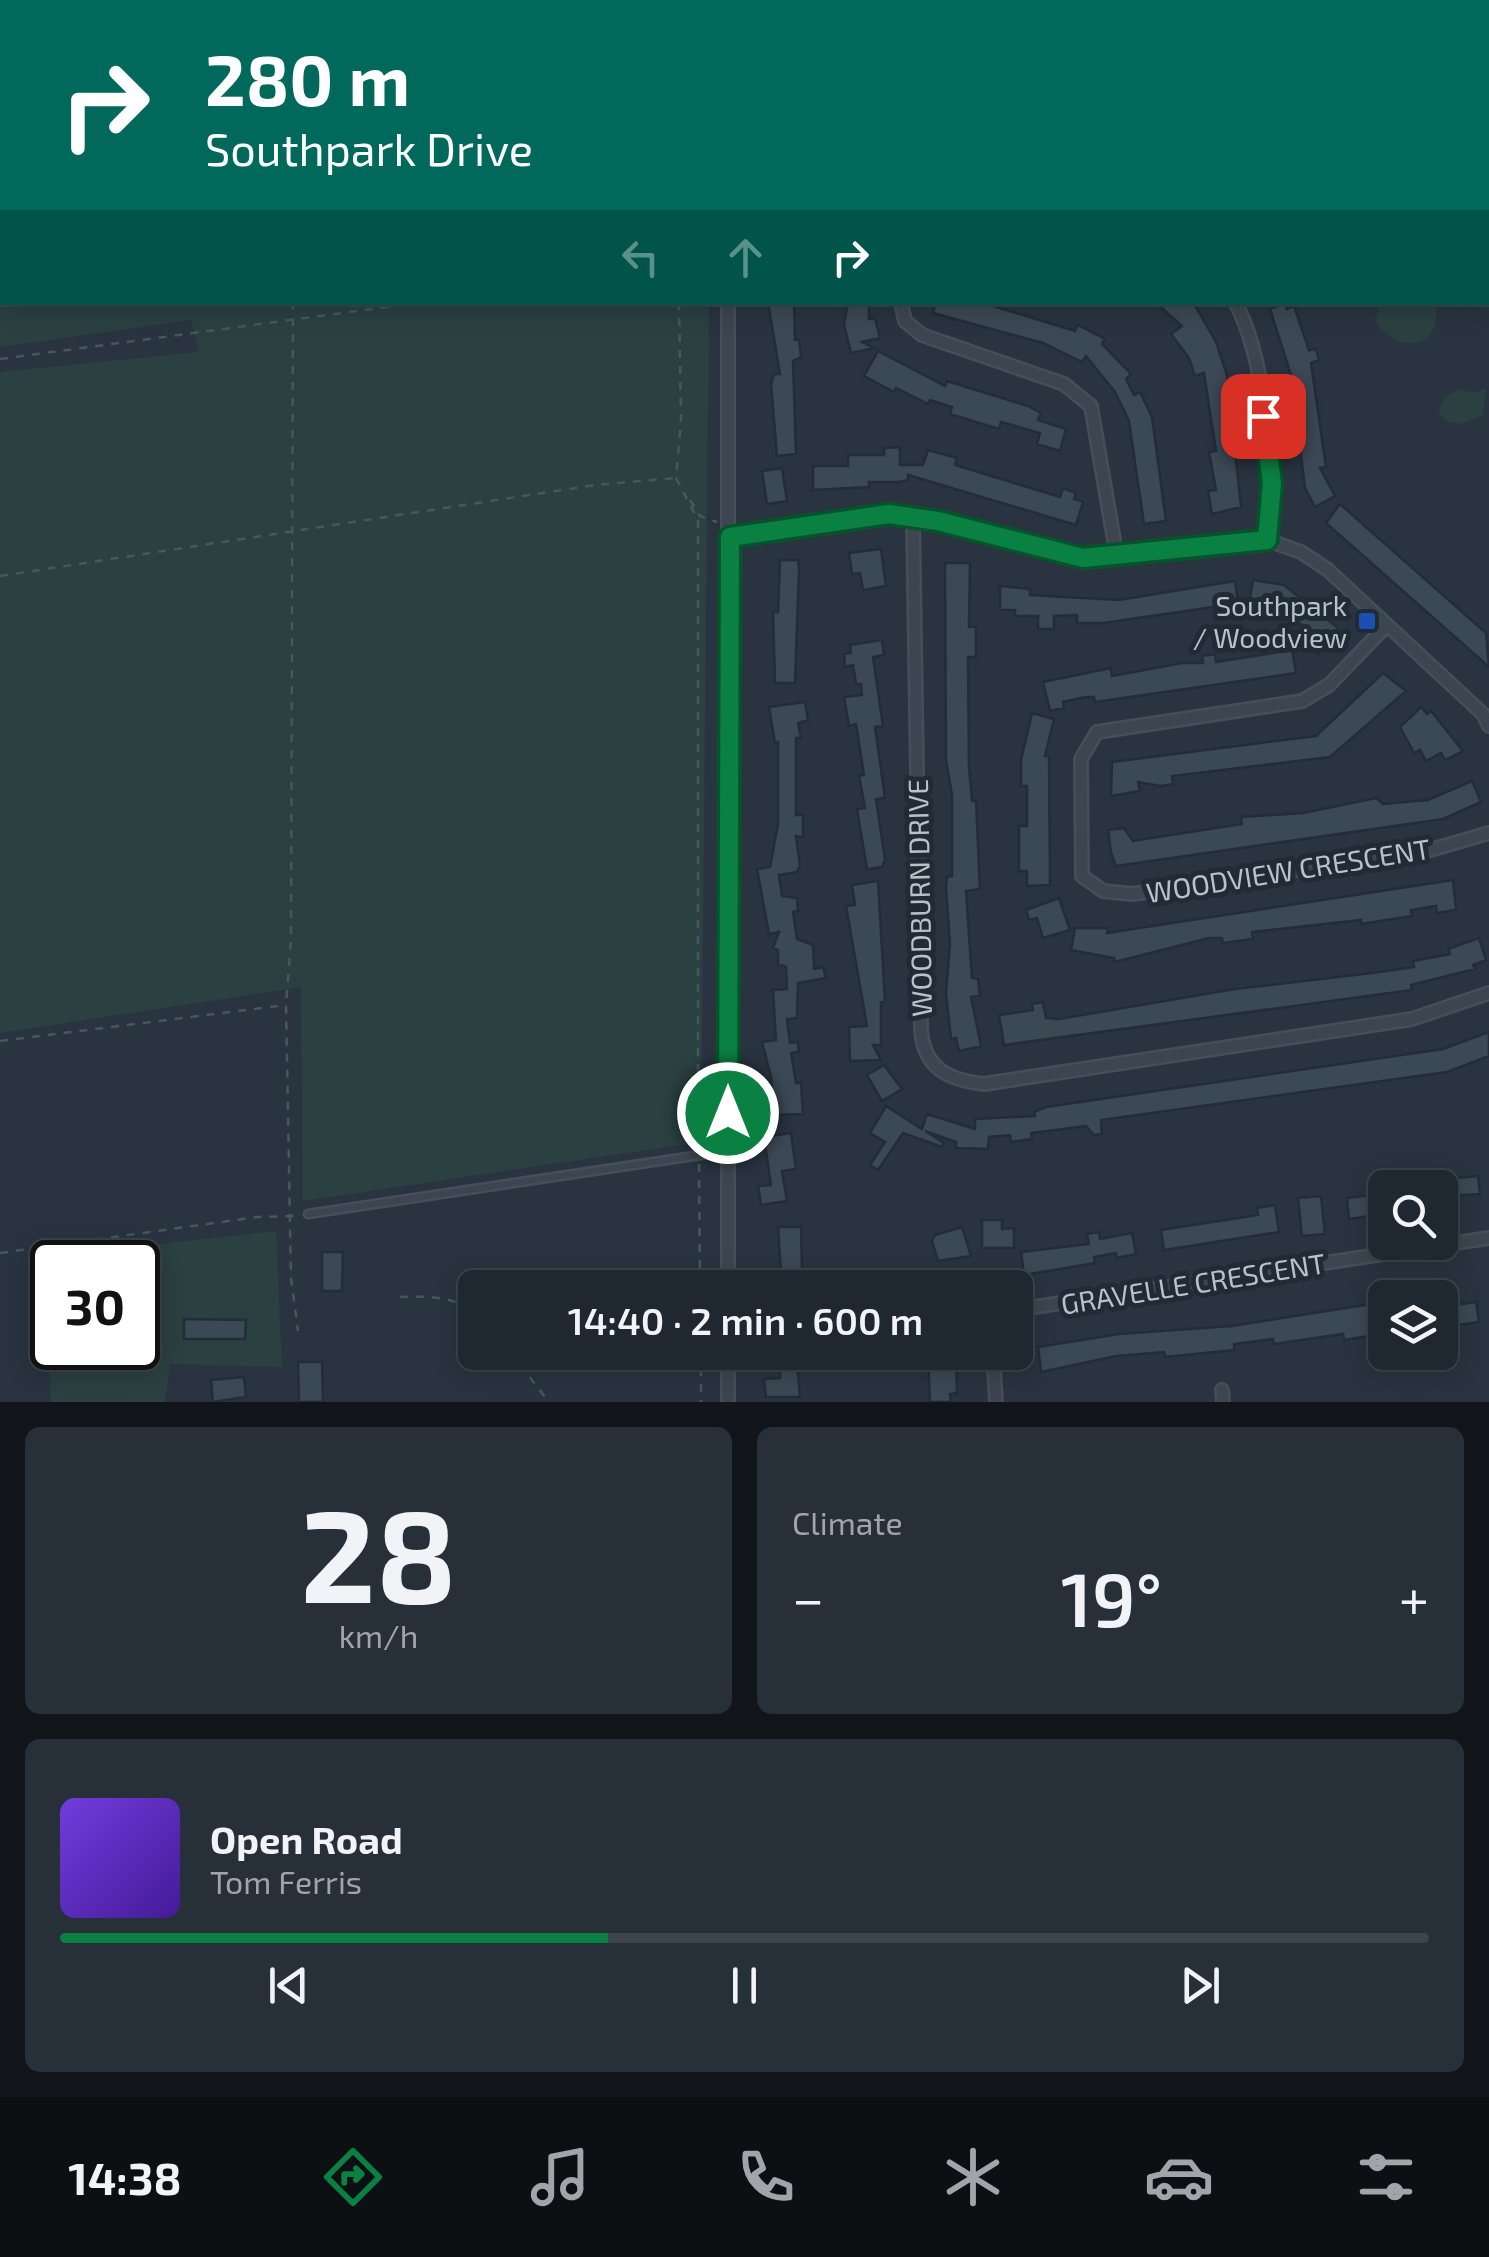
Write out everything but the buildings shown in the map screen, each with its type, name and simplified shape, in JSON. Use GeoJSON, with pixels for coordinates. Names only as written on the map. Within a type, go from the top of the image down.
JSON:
{"type":"FeatureCollection","features":[{"type":"Feature","properties":{"kind":"street"},"geometry":{"type":"LineString","coordinates":[[728,305],[728,1270]]}},
{"type":"Feature","properties":{"kind":"street"},"geometry":{"type":"LineString","coordinates":[[902,305],[905,321],[922,335],[1064,384],[1092,406],[1116,558]]}},
{"type":"Feature","properties":{"kind":"street"},"geometry":{"type":"LineString","coordinates":[[1237,305],[1253,350],[1272,483],[1267,540]]}},
{"type":"Feature","properties":{"kind":"street"},"geometry":{"type":"LineString","coordinates":[[730,530],[889,514],[1083,558],[1116,558],[1267,540],[1301,552],[1328,570],[1483,714],[1489,726]]}},
{"type":"Feature","properties":{"kind":"street","name":"WOODBURN DRIVE"},"geometry":{"type":"LineString","coordinates":[[912,517],[922,1048],[942,1072],[952,1080],[984,1084],[1412,1019],[1489,993]]}},
{"type":"Feature","properties":{"kind":"street","name":"WOODVIEW CRESCENT"},"geometry":{"type":"LineString","coordinates":[[1386,625],[1329,685],[1302,701],[1097,732],[1082,760],[1082,876],[1103,892],[1134,894],[1427,852],[1489,832]]}},
{"type":"Feature","properties":{"kind":"street","name":"GRAVELLE CRESCENT"},"geometry":{"type":"LineString","coordinates":[[1033,1307],[1489,1238]]}},
{"type":"Feature","properties":{"kind":"street"},"geometry":{"type":"LineString","coordinates":[[728,1370],[728,1402]]}},
{"type":"Feature","properties":{"kind":"street"},"geometry":{"type":"LineString","coordinates":[[994,1370],[996,1402]]}},
{"type":"Feature","properties":{"kind":"lane"},"geometry":{"type":"LineString","coordinates":[[308,1214],[728,1151]]}},
{"type":"Feature","properties":{"kind":"path"},"geometry":{"type":"LineString","coordinates":[[293,305],[291,920],[286,1005],[290,1278],[298,1331]]}},
{"type":"Feature","properties":{"kind":"path"},"geometry":{"type":"LineString","coordinates":[[0,360],[401,305]]}},
{"type":"Feature","properties":{"kind":"path"},"geometry":{"type":"LineString","coordinates":[[679,305],[681,421],[676,478],[698,520],[700,1270]]}},
{"type":"Feature","properties":{"kind":"path"},"geometry":{"type":"LineString","coordinates":[[676,478],[700,516],[730,530]]}},
{"type":"Feature","properties":{"kind":"path"},"geometry":{"type":"LineString","coordinates":[[0,576],[595,485],[676,478]]}},
{"type":"Feature","properties":{"kind":"path"},"geometry":{"type":"LineString","coordinates":[[0,1042],[286,1005]]}},
{"type":"Feature","properties":{"kind":"path"},"geometry":{"type":"LineString","coordinates":[[0,1253],[257,1217],[308,1214]]}},
{"type":"Feature","properties":{"kind":"path"},"geometry":{"type":"LineString","coordinates":[[400,1297],[428,1296],[458,1302]]}},
{"type":"Feature","properties":{"kind":"path"},"geometry":{"type":"LineString","coordinates":[[524,1370],[550,1402]]}},
{"type":"Feature","properties":{"kind":"path"},"geometry":{"type":"LineString","coordinates":[[700,1370],[701,1402]]}},
{"type":"Feature","properties":{"kind":"green space"},"geometry":{"type":"Polygon","coordinates":[[[0,305],[709,305],[701,1142],[303,1201],[301,987],[0,1033],[0,372],[199,352],[191,320],[0,347],[0,305]]]}},
{"type":"Feature","properties":{"kind":"green space"},"geometry":{"type":"Polygon","coordinates":[[[1380,305],[1435,305],[1433,330],[1417,342],[1395,340],[1375,320],[1380,305]]]}},
{"type":"Feature","properties":{"kind":"green space"},"geometry":{"type":"Polygon","coordinates":[[[1486,388],[1483,415],[1461,424],[1446,421],[1439,412],[1444,398],[1459,389],[1474,393],[1486,388]]]}},
{"type":"Feature","properties":{"kind":"green space"},"geometry":{"type":"Polygon","coordinates":[[[276,1231],[282,1367],[170,1364],[165,1402],[51,1402],[49,1370],[160,1370],[160,1244],[276,1231]]]}},
{"type":"Feature","properties":{"kind":"place","name":"Southpark / Woodview"},"geometry":{"type":"Point","coordinates":[1367,621]}},
{"type":"Feature","properties":{"kind":"route"},"geometry":{"type":"LineString","coordinates":[[728,1113],[730,537],[889,514],[938,521],[1083,558],[1116,558],[1236,540],[1267,540],[1272,518],[1272,483],[1263,416]]}}]}
